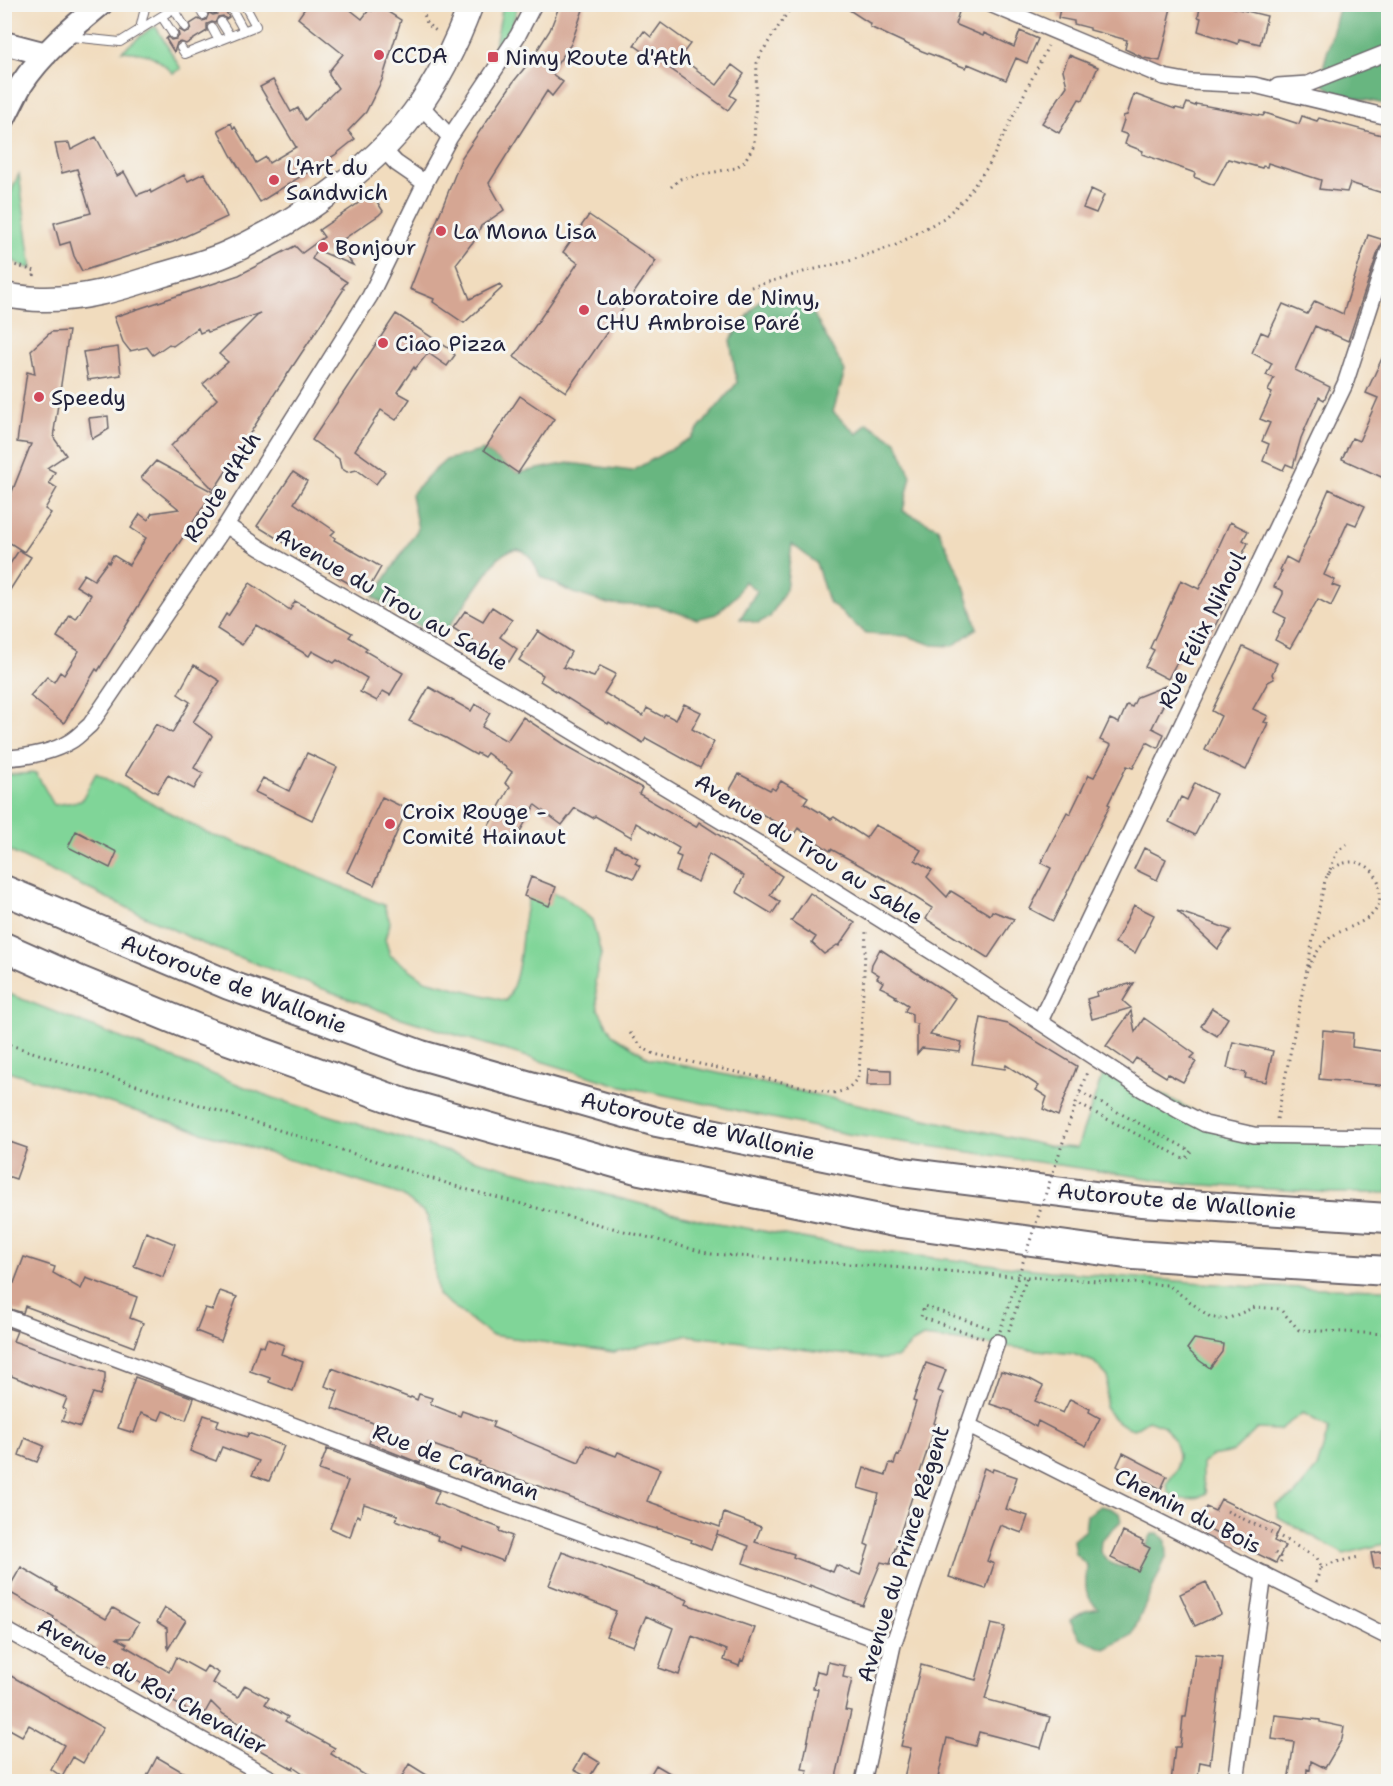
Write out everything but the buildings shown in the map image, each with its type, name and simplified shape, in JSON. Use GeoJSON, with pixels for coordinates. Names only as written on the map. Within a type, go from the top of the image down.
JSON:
{"type":"FeatureCollection","features":[{"type":"Feature","properties":{"kind":"highway","name":"Autoroute de Wallonie"},"geometry":{"type":"LineString","coordinates":[[9,893],[229,985],[421,1054],[657,1122],[902,1172],[1142,1202],[1389,1218]]}},
{"type":"Feature","properties":{"kind":"highway"},"geometry":{"type":"LineString","coordinates":[[6,947],[78,980],[203,1030],[404,1103],[640,1170],[894,1222],[1122,1253],[1389,1271]]}},
{"type":"Feature","properties":{"kind":"main road"},"geometry":{"type":"LineString","coordinates":[[4,118],[21,85],[46,54],[101,4]]}},
{"type":"Feature","properties":{"kind":"main road"},"geometry":{"type":"LineString","coordinates":[[4,295],[40,299],[78,297],[120,288],[224,255],[289,221],[340,185],[399,131],[420,105],[453,46],[471,4]]}},
{"type":"Feature","properties":{"kind":"main road"},"geometry":{"type":"LineString","coordinates":[[4,43],[46,54]]}},
{"type":"Feature","properties":{"kind":"street","name":"Route d'Ath"},"geometry":{"type":"LineString","coordinates":[[4,758],[22,757],[54,749],[72,741],[90,725],[226,525],[370,296],[450,137],[518,36],[534,4]]}},
{"type":"Feature","properties":{"kind":"street"},"geometry":{"type":"LineString","coordinates":[[990,4],[1164,77],[1191,82],[1260,87],[1308,84],[1389,52]]}},
{"type":"Feature","properties":{"kind":"street"},"geometry":{"type":"LineString","coordinates":[[1260,87],[1389,117]]}},
{"type":"Feature","properties":{"kind":"street"},"geometry":{"type":"LineString","coordinates":[[420,105],[450,137]]}},
{"type":"Feature","properties":{"kind":"street"},"geometry":{"type":"LineString","coordinates":[[382,148],[396,163],[425,183]]}},
{"type":"Feature","properties":{"kind":"street","name":"Rue Félix Nihoul"},"geometry":{"type":"LineString","coordinates":[[1040,1022],[1345,384],[1389,252]]}},
{"type":"Feature","properties":{"kind":"street","name":"Avenue du Trou au Sable"},"geometry":{"type":"LineString","coordinates":[[226,525],[260,548],[782,857],[1178,1110],[1206,1124],[1254,1136],[1389,1137]]}},
{"type":"Feature","properties":{"kind":"street","name":"Rue de Caraman"},"geometry":{"type":"LineString","coordinates":[[4,1316],[500,1503],[893,1645]]}},
{"type":"Feature","properties":{"kind":"street","name":"Avenue du Prince Régent"},"geometry":{"type":"LineString","coordinates":[[863,1782],[893,1645],[996,1342]]}},
{"type":"Feature","properties":{"kind":"street","name":"Chemin du Bois"},"geometry":{"type":"LineString","coordinates":[[967,1425],[1389,1637]]}},
{"type":"Feature","properties":{"kind":"street"},"geometry":{"type":"LineString","coordinates":[[1236,1782],[1264,1574]]}},
{"type":"Feature","properties":{"kind":"street","name":"Avenue du Roi Chevalier"},"geometry":{"type":"LineString","coordinates":[[4,1629],[277,1782]]}},
{"type":"Feature","properties":{"kind":"lane"},"geometry":{"type":"LineString","coordinates":[[140,29],[146,4]]}},
{"type":"Feature","properties":{"kind":"lane"},"geometry":{"type":"LineString","coordinates":[[65,36],[120,42],[182,4]]}},
{"type":"Feature","properties":{"kind":"lane"},"geometry":{"type":"LineString","coordinates":[[197,4],[204,15]]}},
{"type":"Feature","properties":{"kind":"lane"},"geometry":{"type":"LineString","coordinates":[[229,4],[244,31]]}},
{"type":"Feature","properties":{"kind":"lane"},"geometry":{"type":"LineString","coordinates":[[181,48],[185,54],[256,26],[244,4]]}},
{"type":"Feature","properties":{"kind":"lane"},"geometry":{"type":"LineString","coordinates":[[174,9],[185,27]]}},
{"type":"Feature","properties":{"kind":"lane"},"geometry":{"type":"LineString","coordinates":[[162,17],[173,34]]}},
{"type":"Feature","properties":{"kind":"lane"},"geometry":{"type":"LineString","coordinates":[[221,22],[230,36]]}},
{"type":"Feature","properties":{"kind":"lane"},"geometry":{"type":"LineString","coordinates":[[212,28],[219,41]]}},
{"type":"Feature","properties":{"kind":"lane"},"geometry":{"type":"LineString","coordinates":[[193,40],[199,49]]}},
{"type":"Feature","properties":{"kind":"path"},"geometry":{"type":"LineString","coordinates":[[422,4],[427,24],[453,46]]}},
{"type":"Feature","properties":{"kind":"path"},"geometry":{"type":"LineString","coordinates":[[671,187],[680,179],[735,168],[750,154],[754,145],[757,63],[793,4]]}},
{"type":"Feature","properties":{"kind":"path"},"geometry":{"type":"LineString","coordinates":[[751,287],[849,261],[896,245],[944,218],[965,198],[989,165],[1055,32]]}},
{"type":"Feature","properties":{"kind":"path"},"geometry":{"type":"LineString","coordinates":[[4,262],[35,271],[34,276]]}},
{"type":"Feature","properties":{"kind":"path"},"geometry":{"type":"LineString","coordinates":[[1274,1136],[1327,876],[1337,852],[1348,843]]}},
{"type":"Feature","properties":{"kind":"path"},"geometry":{"type":"LineString","coordinates":[[1307,971],[1322,945],[1331,937],[1364,921],[1375,912],[1380,899],[1379,885],[1373,872],[1360,864],[1348,861],[1335,867],[1327,876]]}},
{"type":"Feature","properties":{"kind":"path"},"geometry":{"type":"LineString","coordinates":[[630,1033],[643,1048],[654,1054],[832,1093],[841,1092],[850,1086],[859,1075],[866,910]]}},
{"type":"Feature","properties":{"kind":"path"},"geometry":{"type":"LineString","coordinates":[[4,1043],[465,1189],[711,1254],[1168,1285],[1210,1317],[1225,1320],[1255,1307],[1280,1309],[1299,1330],[1389,1334]]}},
{"type":"Feature","properties":{"kind":"path"},"geometry":{"type":"LineString","coordinates":[[1027,1277],[1007,1338],[996,1342],[921,1317],[924,1306],[1000,1331],[1076,1102],[1080,1092],[1191,1151],[1185,1159],[1076,1102]]}},
{"type":"Feature","properties":{"kind":"path"},"geometry":{"type":"LineString","coordinates":[[1227,1511],[1279,1536],[1317,1558],[1321,1566],[1309,1598]]}},
{"type":"Feature","properties":{"kind":"path"},"geometry":{"type":"LineString","coordinates":[[1320,1568],[1359,1557]]}},
{"type":"Feature","properties":{"kind":"green space"},"geometry":{"type":"Polygon","coordinates":[[[503,5],[518,5],[504,51],[490,70],[503,5]]]}},
{"type":"Feature","properties":{"kind":"green space"},"geometry":{"type":"Polygon","coordinates":[[[1340,5],[1388,5],[1388,105],[1336,93],[1320,79],[1340,5]]]}},
{"type":"Feature","properties":{"kind":"green space"},"geometry":{"type":"Polygon","coordinates":[[[156,27],[181,69],[173,73],[150,56],[122,51],[151,28],[156,27]]]}},
{"type":"Feature","properties":{"kind":"green space"},"geometry":{"type":"Polygon","coordinates":[[[19,174],[32,269],[13,260],[4,248],[4,228],[9,197],[19,174]]]}},
{"type":"Feature","properties":{"kind":"green space"},"geometry":{"type":"Polygon","coordinates":[[[784,295],[813,313],[845,371],[833,412],[857,434],[867,423],[897,442],[911,476],[903,511],[937,527],[962,579],[977,628],[953,646],[932,645],[908,636],[866,634],[828,601],[816,563],[792,544],[786,589],[770,617],[758,623],[740,619],[757,591],[744,581],[735,597],[716,614],[697,619],[657,606],[608,604],[571,592],[540,576],[529,556],[519,550],[506,552],[498,558],[440,639],[373,597],[418,529],[411,495],[446,460],[484,450],[518,473],[569,463],[632,471],[691,438],[737,383],[730,340],[759,301],[784,295]]]}},
{"type":"Feature","properties":{"kind":"green space"},"geometry":{"type":"Polygon","coordinates":[[[36,773],[54,805],[81,801],[96,773],[213,836],[227,839],[384,905],[390,922],[385,939],[390,955],[425,980],[506,1001],[519,964],[523,924],[529,898],[544,890],[565,897],[592,920],[601,954],[595,980],[598,1009],[612,1034],[649,1058],[1048,1146],[1077,1148],[1106,1065],[1232,1131],[1388,1137],[1388,1193],[1334,1193],[1188,1184],[847,1134],[618,1085],[395,1016],[201,943],[5,849],[4,775],[36,773]]]}},
{"type":"Feature","properties":{"kind":"green space"},"geometry":{"type":"Polygon","coordinates":[[[4,992],[273,1098],[458,1155],[701,1220],[874,1251],[1050,1271],[1254,1287],[1388,1289],[1388,1436],[1382,1437],[1388,1543],[1344,1554],[1278,1517],[1276,1505],[1294,1496],[1317,1468],[1329,1428],[1303,1413],[1279,1430],[1257,1429],[1233,1452],[1211,1456],[1202,1464],[1202,1478],[1206,1493],[1187,1500],[1168,1492],[1167,1483],[1177,1469],[1178,1454],[1174,1440],[1164,1426],[1148,1420],[1134,1429],[1117,1421],[1105,1407],[1108,1377],[1094,1362],[1073,1354],[923,1337],[911,1344],[897,1358],[881,1359],[686,1335],[614,1352],[491,1335],[438,1295],[428,1216],[401,1195],[5,1070],[4,992]]]}},
{"type":"Feature","properties":{"kind":"green space"},"geometry":{"type":"Polygon","coordinates":[[[1100,1506],[1119,1513],[1121,1521],[1101,1540],[1100,1552],[1109,1562],[1129,1567],[1139,1558],[1152,1534],[1160,1534],[1166,1541],[1167,1555],[1132,1635],[1105,1649],[1080,1639],[1070,1620],[1085,1611],[1098,1608],[1087,1593],[1087,1565],[1075,1554],[1073,1540],[1085,1530],[1087,1515],[1100,1506]]]}},
{"type":"Feature","properties":{"kind":"place","name":"CCDA"},"geometry":{"type":"Point","coordinates":[379,55]}},
{"type":"Feature","properties":{"kind":"place","name":"Nimy Route d'Ath"},"geometry":{"type":"Point","coordinates":[493,57]}},
{"type":"Feature","properties":{"kind":"place","name":"L'Art du Sandwich"},"geometry":{"type":"Point","coordinates":[274,180]}},
{"type":"Feature","properties":{"kind":"place","name":"La Mona Lisa"},"geometry":{"type":"Point","coordinates":[441,231]}},
{"type":"Feature","properties":{"kind":"place","name":"Bonjour"},"geometry":{"type":"Point","coordinates":[323,247]}},
{"type":"Feature","properties":{"kind":"place","name":"Laboratoire de Nimy, CHU Ambroise Paré"},"geometry":{"type":"Point","coordinates":[584,310]}},
{"type":"Feature","properties":{"kind":"place","name":"Ciao Pizza"},"geometry":{"type":"Point","coordinates":[383,343]}},
{"type":"Feature","properties":{"kind":"place","name":"Speedy"},"geometry":{"type":"Point","coordinates":[39,397]}},
{"type":"Feature","properties":{"kind":"place","name":"Croix Rouge - Comité Hainaut"},"geometry":{"type":"Point","coordinates":[390,824]}}]}
